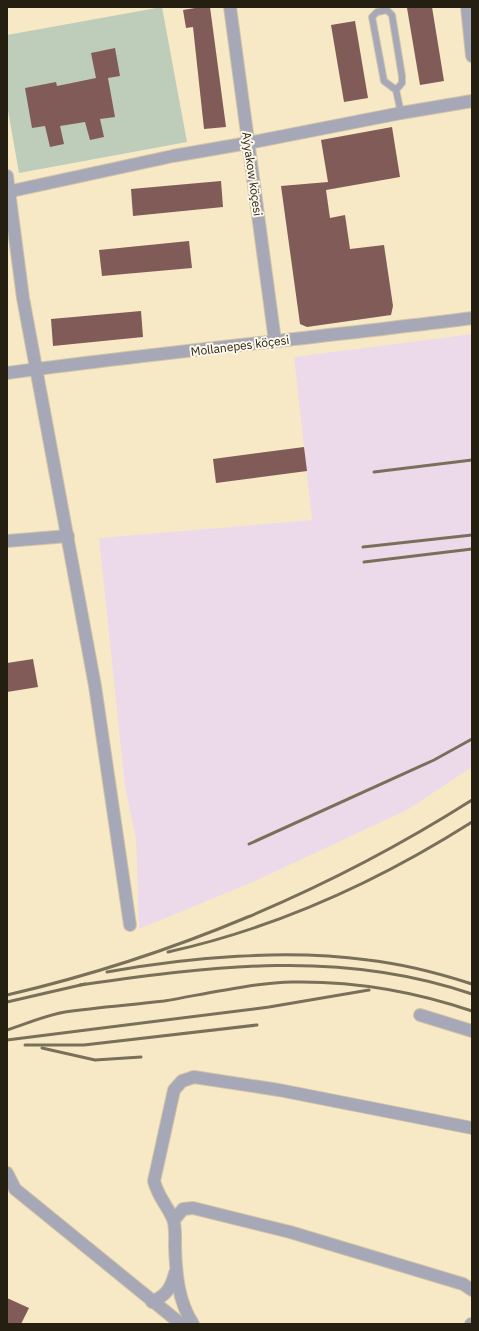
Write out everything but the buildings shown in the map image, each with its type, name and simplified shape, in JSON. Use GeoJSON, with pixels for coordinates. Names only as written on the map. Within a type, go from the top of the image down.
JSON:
{"type":"FeatureCollection","features":[{"type":"Feature","properties":{"kind":"street","name":"Aýyakow köçesi"},"geometry":{"type":"LineString","coordinates":[[230,7],[275,341]]}},
{"type":"Feature","properties":{"kind":"street"},"geometry":{"type":"LineString","coordinates":[[467,7],[472,56]]}},
{"type":"Feature","properties":{"kind":"street"},"geometry":{"type":"LineString","coordinates":[[8,192],[173,156],[472,101]]}},
{"type":"Feature","properties":{"kind":"street"},"geometry":{"type":"LineString","coordinates":[[7,176],[23,298],[95,686],[130,925]]}},
{"type":"Feature","properties":{"kind":"street","name":"Mollanepes köçesi"},"geometry":{"type":"LineString","coordinates":[[7,373],[275,341],[337,336],[472,318]]}},
{"type":"Feature","properties":{"kind":"street"},"geometry":{"type":"LineString","coordinates":[[7,541],[68,536]]}},
{"type":"Feature","properties":{"kind":"street"},"geometry":{"type":"LineString","coordinates":[[420,1015],[472,1031]]}},
{"type":"Feature","properties":{"kind":"street"},"geometry":{"type":"LineString","coordinates":[[194,1324],[187,1314],[181,1297],[176,1268],[174,1220],[157,1192],[154,1181],[174,1090],[182,1081],[194,1077],[280,1090],[472,1128]]}},
{"type":"Feature","properties":{"kind":"street"},"geometry":{"type":"LineString","coordinates":[[7,1173],[15,1189],[152,1302],[181,1324]]}},
{"type":"Feature","properties":{"kind":"street"},"geometry":{"type":"LineString","coordinates":[[174,1220],[183,1209],[194,1208],[290,1232],[463,1284],[472,1290]]}},
{"type":"Feature","properties":{"kind":"street"},"geometry":{"type":"LineString","coordinates":[[152,1302],[165,1296],[171,1287],[176,1268]]}},
{"type":"Feature","properties":{"kind":"lane"},"geometry":{"type":"LineString","coordinates":[[396,90],[402,83],[402,76],[392,15],[387,10],[376,12],[372,17],[384,81],[396,90],[401,113]]}},
{"type":"Feature","properties":{"kind":"shaded area"},"geometry":{"type":"Polygon","coordinates":[[[472,334],[472,767],[407,810],[253,882],[139,929],[136,839],[125,787],[99,538],[312,520],[294,357],[472,334]]]}},
{"type":"Feature","properties":{"kind":"green space"},"geometry":{"type":"Polygon","coordinates":[[[162,7],[187,142],[19,173],[7,105],[7,35],[162,7]]]}},
{"type":"Feature","properties":{"kind":"railway"},"geometry":{"type":"LineString","coordinates":[[374,472],[472,460]]}},
{"type":"Feature","properties":{"kind":"railway"},"geometry":{"type":"LineString","coordinates":[[363,547],[472,535]]}},
{"type":"Feature","properties":{"kind":"railway"},"geometry":{"type":"LineString","coordinates":[[364,562],[472,549]]}},
{"type":"Feature","properties":{"kind":"railway"},"geometry":{"type":"LineString","coordinates":[[249,844],[434,760],[472,739]]}},
{"type":"Feature","properties":{"kind":"railway"},"geometry":{"type":"LineString","coordinates":[[7,995],[129,961],[248,917],[306,891],[362,863],[418,833],[472,800]]}},
{"type":"Feature","properties":{"kind":"railway"},"geometry":{"type":"LineString","coordinates":[[168,952],[248,930],[326,900],[400,864],[437,844],[472,822]]}},
{"type":"Feature","properties":{"kind":"railway"},"geometry":{"type":"LineString","coordinates":[[107,972],[171,962],[238,956],[304,955],[368,960],[408,966],[472,984]]}},
{"type":"Feature","properties":{"kind":"railway"},"geometry":{"type":"LineString","coordinates":[[80,985],[179,972],[228,968],[326,966],[374,971],[423,980],[472,994]]}},
{"type":"Feature","properties":{"kind":"railway"},"geometry":{"type":"LineString","coordinates":[[7,1030],[58,1013],[164,1001],[245,987],[293,982],[338,983],[384,989],[429,998],[472,1011]]}},
{"type":"Feature","properties":{"kind":"railway"},"geometry":{"type":"LineString","coordinates":[[7,1002],[85,984]]}},
{"type":"Feature","properties":{"kind":"railway"},"geometry":{"type":"LineString","coordinates":[[7,1040],[269,1007],[369,990]]}},
{"type":"Feature","properties":{"kind":"railway"},"geometry":{"type":"LineString","coordinates":[[25,1045],[84,1045],[257,1025]]}},
{"type":"Feature","properties":{"kind":"railway"},"geometry":{"type":"LineString","coordinates":[[42,1048],[95,1060],[141,1057]]}}]}
